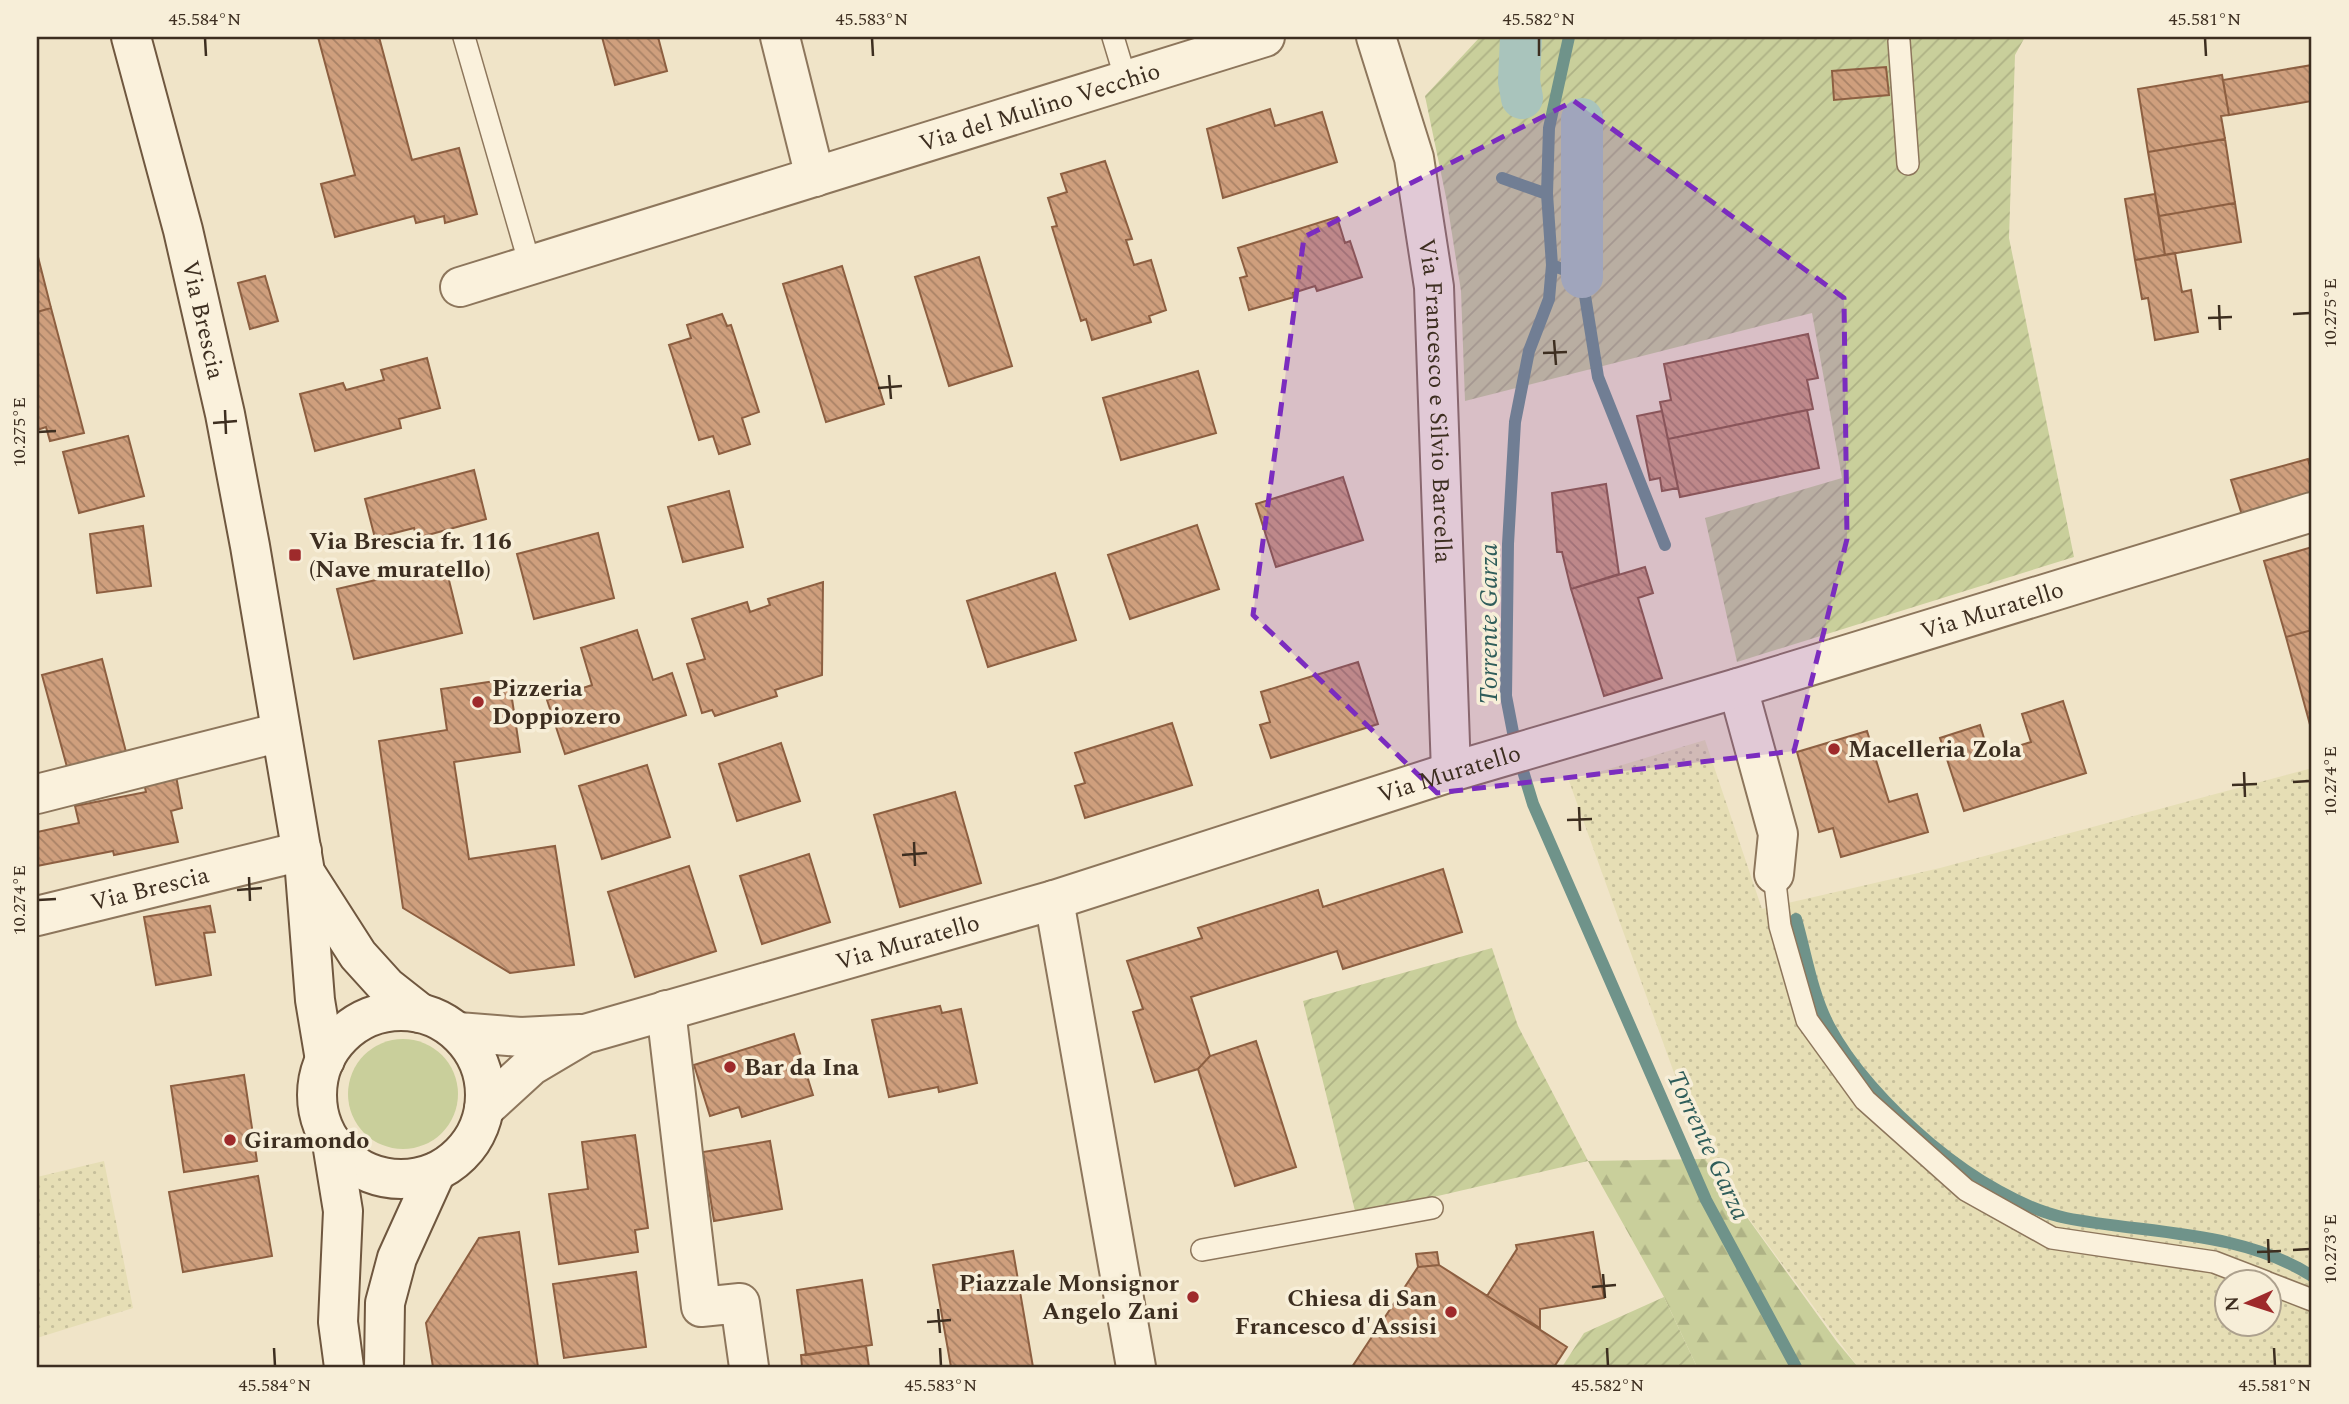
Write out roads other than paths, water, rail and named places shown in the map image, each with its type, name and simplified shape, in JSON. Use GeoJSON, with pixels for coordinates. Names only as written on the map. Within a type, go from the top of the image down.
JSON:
{"type":"FeatureCollection","features":[{"type":"Feature","properties":{"kind":"street","name":"Via Brescia"},"geometry":{"type":"LineString","coordinates":[[131,37],[183,230],[225,414],[304,862],[315,1000],[325,1060]]}},
{"type":"Feature","properties":{"kind":"street"},"geometry":{"type":"LineString","coordinates":[[780,37],[815,177]]}},
{"type":"Feature","properties":{"kind":"street","name":"Via del Mulino Vecchio"},"geometry":{"type":"LineString","coordinates":[[460,288],[1265,37]]}},
{"type":"Feature","properties":{"kind":"street","name":"Via Francesco e Silvio Barcella"},"geometry":{"type":"LineString","coordinates":[[1376,37],[1414,158],[1434,288],[1462,769]]}},
{"type":"Feature","properties":{"kind":"street","name":"Via Muratello"},"geometry":{"type":"LineString","coordinates":[[458,1032],[521,1037],[585,1034],[1054,900],[1462,769],[1738,688],[2312,512]]}},
{"type":"Feature","properties":{"kind":"street"},"geometry":{"type":"LineString","coordinates":[[1738,688],[1777,834],[1774,874]]}},
{"type":"Feature","properties":{"kind":"street"},"geometry":{"type":"LineString","coordinates":[[37,793],[281,732]]}},
{"type":"Feature","properties":{"kind":"street","name":"Via Brescia"},"geometry":{"type":"LineString","coordinates":[[37,916],[304,862]]}},
{"type":"Feature","properties":{"kind":"street","name":"Via Brescia"},"geometry":{"type":"LineString","coordinates":[[304,862],[358,955],[387,986],[420,1013]]}},
{"type":"Feature","properties":{"kind":"street"},"geometry":{"type":"LineString","coordinates":[[1054,900],[1123,1220],[1136,1367]]}},
{"type":"Feature","properties":{"kind":"street"},"geometry":{"type":"LineString","coordinates":[[666,1010],[701,1307],[740,1303],[749,1367]]}},
{"type":"Feature","properties":{"kind":"street","name":"Via Brescia"},"geometry":{"type":"LineString","coordinates":[[332,1143],[349,1160],[369,1172],[391,1179],[414,1178],[436,1172],[468,1146],[478,1129],[484,1109],[485,1088],[480,1067],[458,1032],[440,1020],[420,1013],[397,1011],[375,1015],[354,1025],[337,1041],[325,1060],[318,1082],[317,1103],[332,1143],[342,1211],[338,1322],[344,1367]]}},
{"type":"Feature","properties":{"kind":"street","name":"Via Muratello"},"geometry":{"type":"LineString","coordinates":[[484,1109],[531,1066],[585,1034]]}},
{"type":"Feature","properties":{"kind":"street","name":"Via Brescia"},"geometry":{"type":"LineString","coordinates":[[384,1367],[385,1303],[397,1258],[436,1172]]}},
{"type":"Feature","properties":{"kind":"lane"},"geometry":{"type":"LineString","coordinates":[[464,37],[530,265]]}},
{"type":"Feature","properties":{"kind":"lane"},"geometry":{"type":"LineString","coordinates":[[1112,37],[1126,80]]}},
{"type":"Feature","properties":{"kind":"lane"},"geometry":{"type":"LineString","coordinates":[[1899,41],[1908,164]]}},
{"type":"Feature","properties":{"kind":"lane"},"geometry":{"type":"LineString","coordinates":[[1774,874],[1780,926],[1807,1020],[1865,1100],[1966,1190],[2052,1238],[2214,1262],[2230,1268]]}},
{"type":"Feature","properties":{"kind":"lane"},"geometry":{"type":"LineString","coordinates":[[1202,1250],[1432,1208]]}},
{"type":"Feature","properties":{"kind":"lane"},"geometry":{"type":"LineString","coordinates":[[2282,1288],[2312,1300]]}},
{"type":"Feature","properties":{"kind":"waterway"},"geometry":{"type":"LineString","coordinates":[[1521,37],[1519,81],[1522,98]]}},
{"type":"Feature","properties":{"kind":"waterway","name":"Torrente Garza"},"geometry":{"type":"LineString","coordinates":[[1569,37],[1549,128],[1547,194],[1552,265],[1549,299],[1529,351],[1515,422],[1508,544],[1506,696],[1516,748],[1533,804],[1706,1200],[1796,1367]]}},
{"type":"Feature","properties":{"kind":"waterway"},"geometry":{"type":"LineString","coordinates":[[1582,119],[1582,277]]}},
{"type":"Feature","properties":{"kind":"waterway"},"geometry":{"type":"LineString","coordinates":[[1502,178],[1547,194]]}},
{"type":"Feature","properties":{"kind":"waterway"},"geometry":{"type":"LineString","coordinates":[[1552,265],[1582,277],[1598,377],[1665,545]]}},
{"type":"Feature","properties":{"kind":"waterway"},"geometry":{"type":"LineString","coordinates":[[1796,919],[1818,1001],[1829,1026],[1847,1055],[1871,1086],[1899,1115],[1964,1169],[2033,1208],[2066,1218],[2224,1242],[2284,1261],[2312,1276]]}},
{"type":"Feature","properties":{"kind":"place","name":"Via Brescia fr. 116 (Nave muratello)"},"geometry":{"type":"Point","coordinates":[295,555]}},
{"type":"Feature","properties":{"kind":"place","name":"Pizzeria Doppiozero"},"geometry":{"type":"Point","coordinates":[478,702]}},
{"type":"Feature","properties":{"kind":"place","name":"Macelleria Zola"},"geometry":{"type":"Point","coordinates":[1834,749]}},
{"type":"Feature","properties":{"kind":"place","name":"Bar da Ina"},"geometry":{"type":"Point","coordinates":[730,1067]}},
{"type":"Feature","properties":{"kind":"place","name":"Giramondo"},"geometry":{"type":"Point","coordinates":[230,1140]}},
{"type":"Feature","properties":{"kind":"place","name":"Piazzale Monsignor Angelo Zani"},"geometry":{"type":"Point","coordinates":[1193,1297]}},
{"type":"Feature","properties":{"kind":"place","name":"Chiesa di San Francesco d'Assisi"},"geometry":{"type":"Point","coordinates":[1451,1312]}}]}
